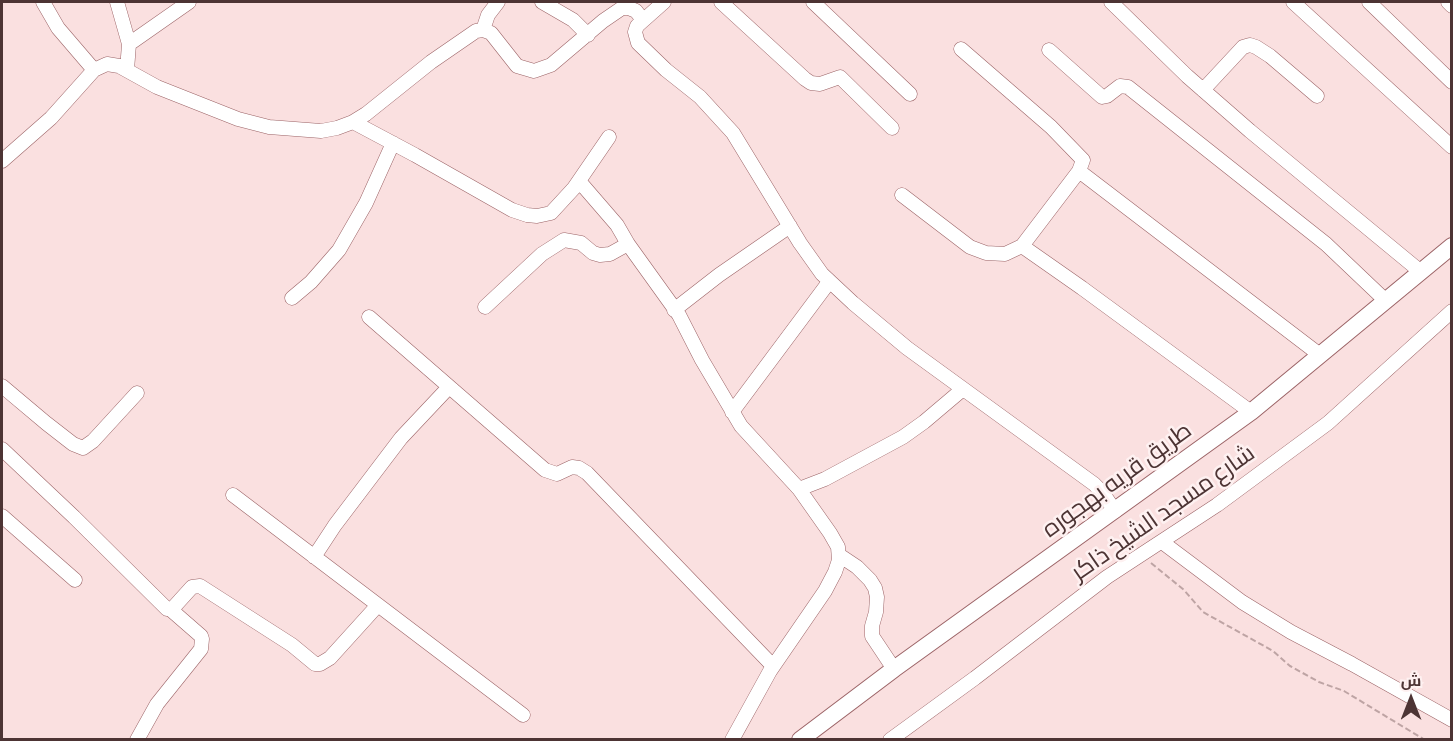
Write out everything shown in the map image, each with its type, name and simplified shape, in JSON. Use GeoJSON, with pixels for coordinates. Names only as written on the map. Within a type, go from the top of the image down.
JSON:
{"type":"FeatureCollection","features":[{"type":"Feature","properties":{"kind":"street"},"geometry":{"type":"LineString","coordinates":[[43,2],[58,28],[94,70]]}},
{"type":"Feature","properties":{"kind":"street"},"geometry":{"type":"LineString","coordinates":[[117,2],[129,44],[127,70]]}},
{"type":"Feature","properties":{"kind":"street"},"geometry":{"type":"LineString","coordinates":[[129,44],[189,2]]}},
{"type":"Feature","properties":{"kind":"street"},"geometry":{"type":"LineString","coordinates":[[483,30],[488,15],[498,2]]}},
{"type":"Feature","properties":{"kind":"street"},"geometry":{"type":"LineString","coordinates":[[542,2],[573,21],[588,35]]}},
{"type":"Feature","properties":{"kind":"street"},"geometry":{"type":"LineString","coordinates":[[664,2],[637,26],[635,32],[639,43],[666,70],[700,97],[733,133],[790,226],[829,282],[906,348],[1094,484],[1115,511]]}},
{"type":"Feature","properties":{"kind":"street"},"geometry":{"type":"LineString","coordinates":[[721,2],[805,79],[811,83],[820,84],[840,77],[892,128]]}},
{"type":"Feature","properties":{"kind":"street"},"geometry":{"type":"LineString","coordinates":[[813,2],[910,94]]}},
{"type":"Feature","properties":{"kind":"street"},"geometry":{"type":"LineString","coordinates":[[1112,2],[1203,90],[1421,272]]}},
{"type":"Feature","properties":{"kind":"street"},"geometry":{"type":"LineString","coordinates":[[1293,2],[1452,147]]}},
{"type":"Feature","properties":{"kind":"street"},"geometry":{"type":"LineString","coordinates":[[1369,2],[1452,82]]}},
{"type":"Feature","properties":{"kind":"street"},"geometry":{"type":"LineString","coordinates":[[1448,2],[1452,6]]}},
{"type":"Feature","properties":{"kind":"street"},"geometry":{"type":"LineString","coordinates":[[2,161],[51,118],[94,70],[107,64],[119,66],[195,104],[238,119],[269,127],[321,131],[353,122],[366,114],[431,62],[476,31],[483,30],[491,33],[517,66],[534,71],[551,65],[622,8],[636,11],[643,20]]}},
{"type":"Feature","properties":{"kind":"street"},"geometry":{"type":"LineString","coordinates":[[1203,90],[1233,56],[1243,47],[1250,45],[1270,56],[1317,96]]}},
{"type":"Feature","properties":{"kind":"street"},"geometry":{"type":"LineString","coordinates":[[902,195],[970,248],[986,253],[1005,254],[1022,246],[1083,164],[1082,158],[1051,127],[961,49]]}},
{"type":"Feature","properties":{"kind":"street"},"geometry":{"type":"LineString","coordinates":[[1049,50],[1102,97],[1120,86],[1128,87],[1326,244],[1386,301]]}},
{"type":"Feature","properties":{"kind":"street"},"geometry":{"type":"LineString","coordinates":[[353,122],[512,210],[537,216],[550,213],[579,181],[609,136]]}},
{"type":"Feature","properties":{"kind":"street"},"geometry":{"type":"LineString","coordinates":[[292,298],[311,282],[339,250],[366,202],[393,143]]}},
{"type":"Feature","properties":{"kind":"street"},"geometry":{"type":"LineString","coordinates":[[1080,171],[1320,356]]}},
{"type":"Feature","properties":{"kind":"street"},"geometry":{"type":"LineString","coordinates":[[579,181],[617,225],[674,310],[741,426],[799,489],[838,547],[839,560],[825,591],[773,666],[732,740]]}},
{"type":"Feature","properties":{"kind":"street"},"geometry":{"type":"LineString","coordinates":[[674,310],[718,275],[790,226]]}},
{"type":"Feature","properties":{"kind":"street"},"geometry":{"type":"LineString","coordinates":[[485,307],[542,254],[564,240],[581,243],[593,253],[600,255],[610,254],[628,244]]}},
{"type":"Feature","properties":{"kind":"street"},"geometry":{"type":"LineString","coordinates":[[1022,246],[1251,412]]}},
{"type":"Feature","properties":{"kind":"street","name":"طريق قريه بهجوره"},"geometry":{"type":"LineString","coordinates":[[800,740],[894,669],[1251,412],[1452,246]]}},
{"type":"Feature","properties":{"kind":"street"},"geometry":{"type":"LineString","coordinates":[[732,412],[829,282]]}},
{"type":"Feature","properties":{"kind":"street","name":"شارع مسجد الشيخ ذاكر"},"geometry":{"type":"LineString","coordinates":[[890,740],[1139,554],[1162,542],[1217,505],[1328,423],[1452,311]]}},
{"type":"Feature","properties":{"kind":"street"},"geometry":{"type":"LineString","coordinates":[[369,317],[545,470],[557,474],[572,467],[579,468],[586,473],[773,666]]}},
{"type":"Feature","properties":{"kind":"street"},"geometry":{"type":"LineString","coordinates":[[2,386],[46,423],[83,448],[93,441],[137,393]]}},
{"type":"Feature","properties":{"kind":"street"},"geometry":{"type":"LineString","coordinates":[[314,557],[352,500],[400,438],[449,387]]}},
{"type":"Feature","properties":{"kind":"street"},"geometry":{"type":"LineString","coordinates":[[799,489],[825,479],[903,437],[963,389]]}},
{"type":"Feature","properties":{"kind":"street"},"geometry":{"type":"LineString","coordinates":[[2,449],[104,546],[162,606],[170,609],[201,636],[201,649],[157,704],[137,740]]}},
{"type":"Feature","properties":{"kind":"street"},"geometry":{"type":"LineString","coordinates":[[233,495],[523,715]]}},
{"type":"Feature","properties":{"kind":"street"},"geometry":{"type":"LineString","coordinates":[[2,516],[75,580]]}},
{"type":"Feature","properties":{"kind":"street"},"geometry":{"type":"LineString","coordinates":[[1162,542],[1242,602],[1452,720]]}},
{"type":"Feature","properties":{"kind":"street"},"geometry":{"type":"LineString","coordinates":[[839,555],[856,567],[875,588],[877,597],[872,636],[894,669]]}},
{"type":"Feature","properties":{"kind":"street"},"geometry":{"type":"LineString","coordinates":[[170,609],[192,587],[200,586],[292,645],[315,664],[320,664],[330,658],[378,605]]}},
{"type":"Feature","properties":{"kind":"path"},"geometry":{"type":"LineString","coordinates":[[1139,554],[1184,590],[1203,612],[1273,651],[1290,666],[1319,682],[1344,691],[1425,740]]}}]}
